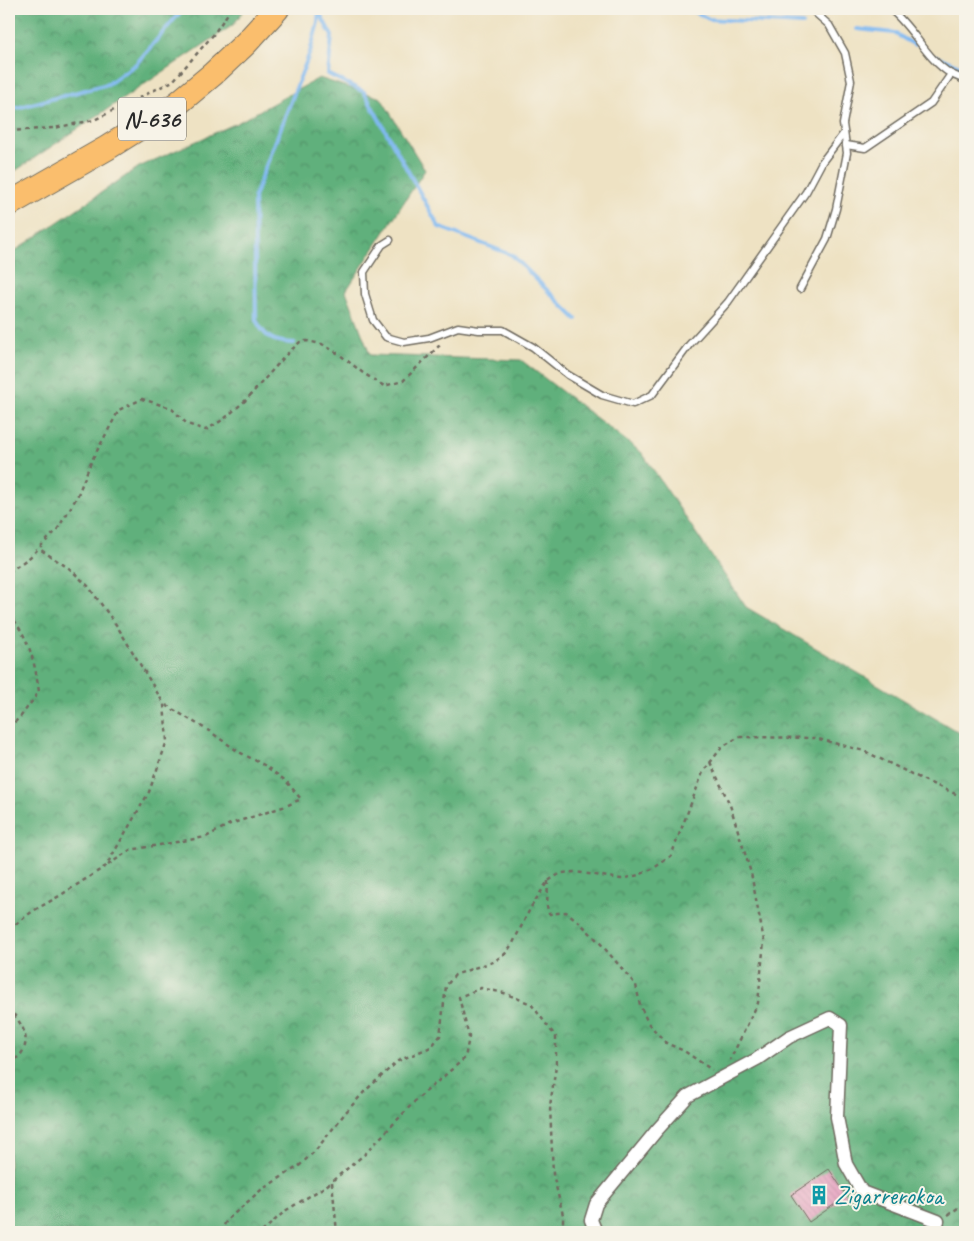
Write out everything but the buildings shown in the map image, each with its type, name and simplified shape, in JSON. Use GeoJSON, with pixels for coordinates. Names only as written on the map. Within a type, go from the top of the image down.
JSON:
{"type":"FeatureCollection","features":[{"type":"Feature","properties":{"kind":"highway","name":"N-636"},"geometry":{"type":"LineString","coordinates":[[9,204],[107,148],[176,104],[213,74],[246,43],[277,9]]}},
{"type":"Feature","properties":{"kind":"street"},"geometry":{"type":"LineString","coordinates":[[596,1232],[591,1220],[596,1204],[657,1130],[688,1096],[757,1059],[789,1037],[830,1018],[841,1025],[837,1117],[846,1164],[862,1192],[938,1221]]}},
{"type":"Feature","properties":{"kind":"lane"},"geometry":{"type":"LineString","coordinates":[[800,289],[827,239],[844,173],[847,153],[843,124],[850,81],[845,53],[829,25],[811,9]]}},
{"type":"Feature","properties":{"kind":"lane"},"geometry":{"type":"LineString","coordinates":[[890,9],[915,36],[927,54],[939,67],[965,80]]}},
{"type":"Feature","properties":{"kind":"lane"},"geometry":{"type":"LineString","coordinates":[[846,145],[865,148],[931,103],[951,74]]}},
{"type":"Feature","properties":{"kind":"lane"},"geometry":{"type":"LineString","coordinates":[[390,240],[382,245],[364,272],[365,294],[373,320],[386,337],[404,342],[428,338],[458,327],[479,330],[503,330],[533,347],[568,375],[602,395],[633,404],[652,395],[689,345],[728,302],[806,192],[822,162],[844,133]]}},
{"type":"Feature","properties":{"kind":"path"},"geometry":{"type":"LineString","coordinates":[[9,131],[54,128],[94,120],[173,81],[213,35],[231,9]]}},
{"type":"Feature","properties":{"kind":"path"},"geometry":{"type":"LineString","coordinates":[[9,572],[58,530],[76,497],[90,462],[119,410],[142,400],[170,408],[187,424],[206,430],[224,419],[246,400],[300,342],[322,344],[384,386],[403,381],[442,342],[450,330]]}},
{"type":"Feature","properties":{"kind":"path"},"geometry":{"type":"LineString","coordinates":[[38,548],[70,569],[88,586],[117,626],[164,704],[166,740],[149,792],[106,866]]}},
{"type":"Feature","properties":{"kind":"path"},"geometry":{"type":"LineString","coordinates":[[9,614],[19,626],[35,665],[39,692],[21,716],[9,728]]}},
{"type":"Feature","properties":{"kind":"path"},"geometry":{"type":"LineString","coordinates":[[9,929],[33,911],[130,850],[206,837],[230,824],[286,806],[301,798],[286,781],[264,765],[238,752],[209,731],[164,704]]}},
{"type":"Feature","properties":{"kind":"path"},"geometry":{"type":"LineString","coordinates":[[220,1232],[228,1220],[255,1196],[299,1166],[316,1150],[364,1092],[398,1061],[431,1048],[440,1036],[446,986],[455,976],[493,962],[505,954],[548,881],[561,874],[576,872],[621,879],[647,872],[671,856],[703,772],[722,746],[739,737],[815,738],[864,751],[965,798]]}},
{"type":"Feature","properties":{"kind":"path"},"geometry":{"type":"LineString","coordinates":[[548,881],[547,906],[549,914],[566,912],[578,921],[600,942],[636,985],[640,1005],[648,1023],[666,1043],[695,1058],[721,1078],[758,1003],[764,941],[751,873],[730,805],[710,762]]}},
{"type":"Feature","properties":{"kind":"path"},"geometry":{"type":"LineString","coordinates":[[262,1232],[286,1212],[332,1182],[365,1154],[416,1100],[465,1058],[470,1037],[459,997],[480,988],[504,993],[531,1004],[556,1037],[556,1066],[550,1106],[553,1174],[563,1215],[563,1232]]}},
{"type":"Feature","properties":{"kind":"path"},"geometry":{"type":"LineString","coordinates":[[9,1008],[24,1028],[26,1042],[21,1053],[9,1064]]}},
{"type":"Feature","properties":{"kind":"path"},"geometry":{"type":"LineString","coordinates":[[332,1182],[337,1232]]}},
{"type":"Feature","properties":{"kind":"path"},"geometry":{"type":"LineString","coordinates":[[938,1221],[965,1203]]}},
{"type":"Feature","properties":{"kind":"green space"},"geometry":{"type":"Polygon","coordinates":[[[9,9],[245,9],[233,25],[9,175],[9,9]]]}},
{"type":"Feature","properties":{"kind":"green space"},"geometry":{"type":"Polygon","coordinates":[[[319,78],[381,98],[425,170],[346,291],[370,355],[521,360],[642,453],[746,607],[965,736],[965,1232],[9,1232],[9,255],[139,167],[239,122],[319,78]]]}},
{"type":"Feature","properties":{"kind":"waterway"},"geometry":{"type":"LineString","coordinates":[[9,110],[108,84],[136,64],[183,9]]}},
{"type":"Feature","properties":{"kind":"waterway"},"geometry":{"type":"LineString","coordinates":[[294,343],[281,342],[271,338],[263,331],[256,320],[254,197],[310,52],[318,22],[319,9]]}},
{"type":"Feature","properties":{"kind":"waterway"},"geometry":{"type":"LineString","coordinates":[[689,9],[709,19],[802,24]]}},
{"type":"Feature","properties":{"kind":"waterway"},"geometry":{"type":"LineString","coordinates":[[319,12],[332,36],[328,74],[364,92],[439,227],[512,255],[576,319]]}},
{"type":"Feature","properties":{"kind":"waterway"},"geometry":{"type":"LineString","coordinates":[[857,29],[894,33],[915,45]]}},
{"type":"Feature","properties":{"kind":"waterway"},"geometry":{"type":"LineString","coordinates":[[936,56],[965,68]]}},
{"type":"Feature","properties":{"kind":"place","name":"Zigarrerokoa"},"geometry":{"type":"Point","coordinates":[819,1195]}}]}
